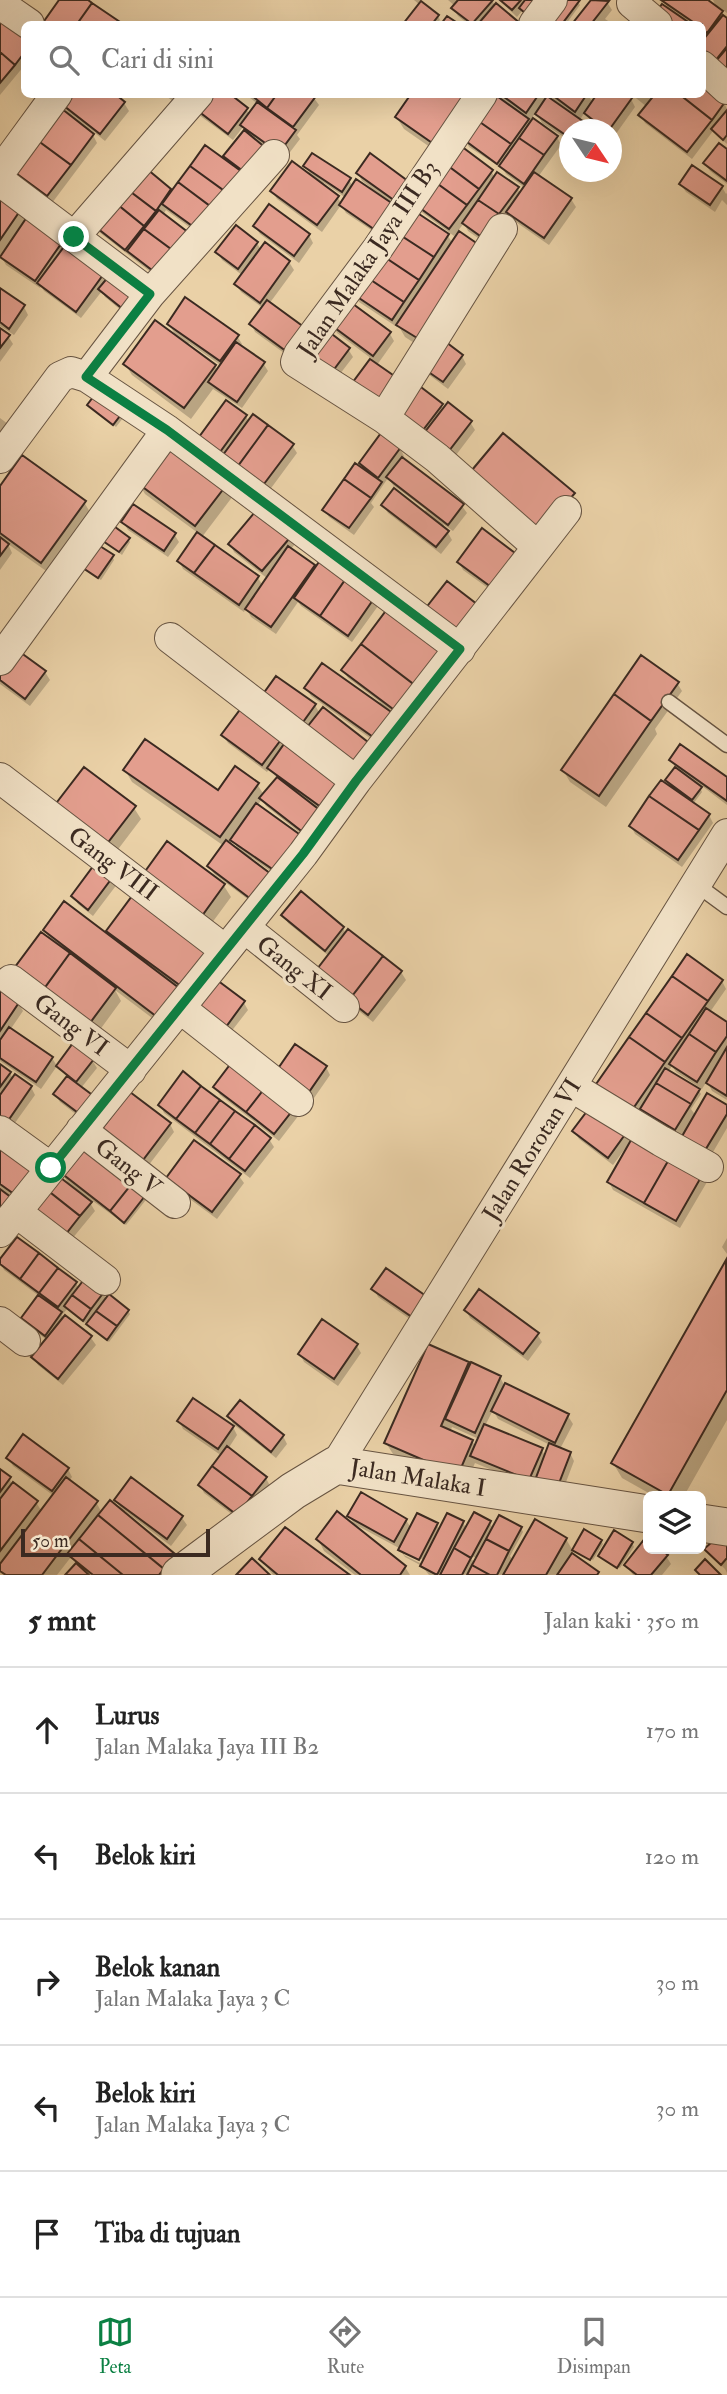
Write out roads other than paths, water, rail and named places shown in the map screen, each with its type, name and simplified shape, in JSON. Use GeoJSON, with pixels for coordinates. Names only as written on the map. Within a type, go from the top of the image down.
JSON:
{"type":"FeatureCollection","features":[{"type":"Feature","properties":{"kind":"street"},"geometry":{"type":"LineString","coordinates":[[536,21],[552,0]]}},
{"type":"Feature","properties":{"kind":"street"},"geometry":{"type":"LineString","coordinates":[[632,1],[654,21]]}},
{"type":"Feature","properties":{"kind":"street"},"geometry":{"type":"LineString","coordinates":[[0,4],[25,21]]}},
{"type":"Feature","properties":{"kind":"street"},"geometry":{"type":"LineString","coordinates":[[706,70],[727,89]]}},
{"type":"Feature","properties":{"kind":"street"},"geometry":{"type":"LineString","coordinates":[[0,172],[54,98]]}},
{"type":"Feature","properties":{"kind":"street"},"geometry":{"type":"LineString","coordinates":[[74,237],[195,98]]}},
{"type":"Feature","properties":{"kind":"street","name":"Jalan Malaka Jaya III B3"},"geometry":{"type":"LineString","coordinates":[[384,418],[299,365],[297,358],[377,248],[479,98]]}},
{"type":"Feature","properties":{"kind":"street"},"geometry":{"type":"LineString","coordinates":[[86,377],[150,294],[274,155]]}},
{"type":"Feature","properties":{"kind":"street"},"geometry":{"type":"LineString","coordinates":[[0,181],[150,294]]}},
{"type":"Feature","properties":{"kind":"street"},"geometry":{"type":"LineString","coordinates":[[502,229],[384,418],[438,458],[538,547]]}},
{"type":"Feature","properties":{"kind":"street"},"geometry":{"type":"LineString","coordinates":[[0,458],[60,377],[71,372],[86,377],[167,430],[460,649]]}},
{"type":"Feature","properties":{"kind":"street"},"geometry":{"type":"LineString","coordinates":[[0,660],[167,430]]}},
{"type":"Feature","properties":{"kind":"street"},"geometry":{"type":"LineString","coordinates":[[105,1280],[8,1222],[303,854],[356,781],[566,511]]}},
{"type":"Feature","properties":{"kind":"street"},"geometry":{"type":"LineString","coordinates":[[170,638],[356,781]]}},
{"type":"Feature","properties":{"kind":"street","name":"Gang VIII"},"geometry":{"type":"LineString","coordinates":[[0,778],[235,939]]}},
{"type":"Feature","properties":{"kind":"street","name":"Jalan Rorotan VI"},"geometry":{"type":"LineString","coordinates":[[336,1465],[727,834]]}},
{"type":"Feature","properties":{"kind":"street","name":"Gang XI"},"geometry":{"type":"LineString","coordinates":[[235,939],[344,1007]]}},
{"type":"Feature","properties":{"kind":"street","name":"Gang VI"},"geometry":{"type":"LineString","coordinates":[[11,980],[131,1070]]}},
{"type":"Feature","properties":{"kind":"street"},"geometry":{"type":"LineString","coordinates":[[180,1008],[298,1101]]}},
{"type":"Feature","properties":{"kind":"street"},"geometry":{"type":"LineString","coordinates":[[572,1087],[708,1167]]}},
{"type":"Feature","properties":{"kind":"street","name":"Gang V"},"geometry":{"type":"LineString","coordinates":[[81,1130],[176,1203]]}},
{"type":"Feature","properties":{"kind":"street"},"geometry":{"type":"LineString","coordinates":[[0,1131],[51,1168]]}},
{"type":"Feature","properties":{"kind":"street"},"geometry":{"type":"LineString","coordinates":[[0,1322],[25,1340]]}},
{"type":"Feature","properties":{"kind":"street","name":"Jalan Malaka I"},"geometry":{"type":"LineString","coordinates":[[180,1575],[293,1490],[336,1465],[643,1513]]}},
{"type":"Feature","properties":{"kind":"street"},"geometry":{"type":"LineString","coordinates":[[706,1523],[727,1527]]}},
{"type":"Feature","properties":{"kind":"lane"},"geometry":{"type":"LineString","coordinates":[[668,702],[727,745]]}},
{"type":"Feature","properties":{"kind":"lane"},"geometry":{"type":"LineString","coordinates":[[697,885],[727,907]]}}]}
